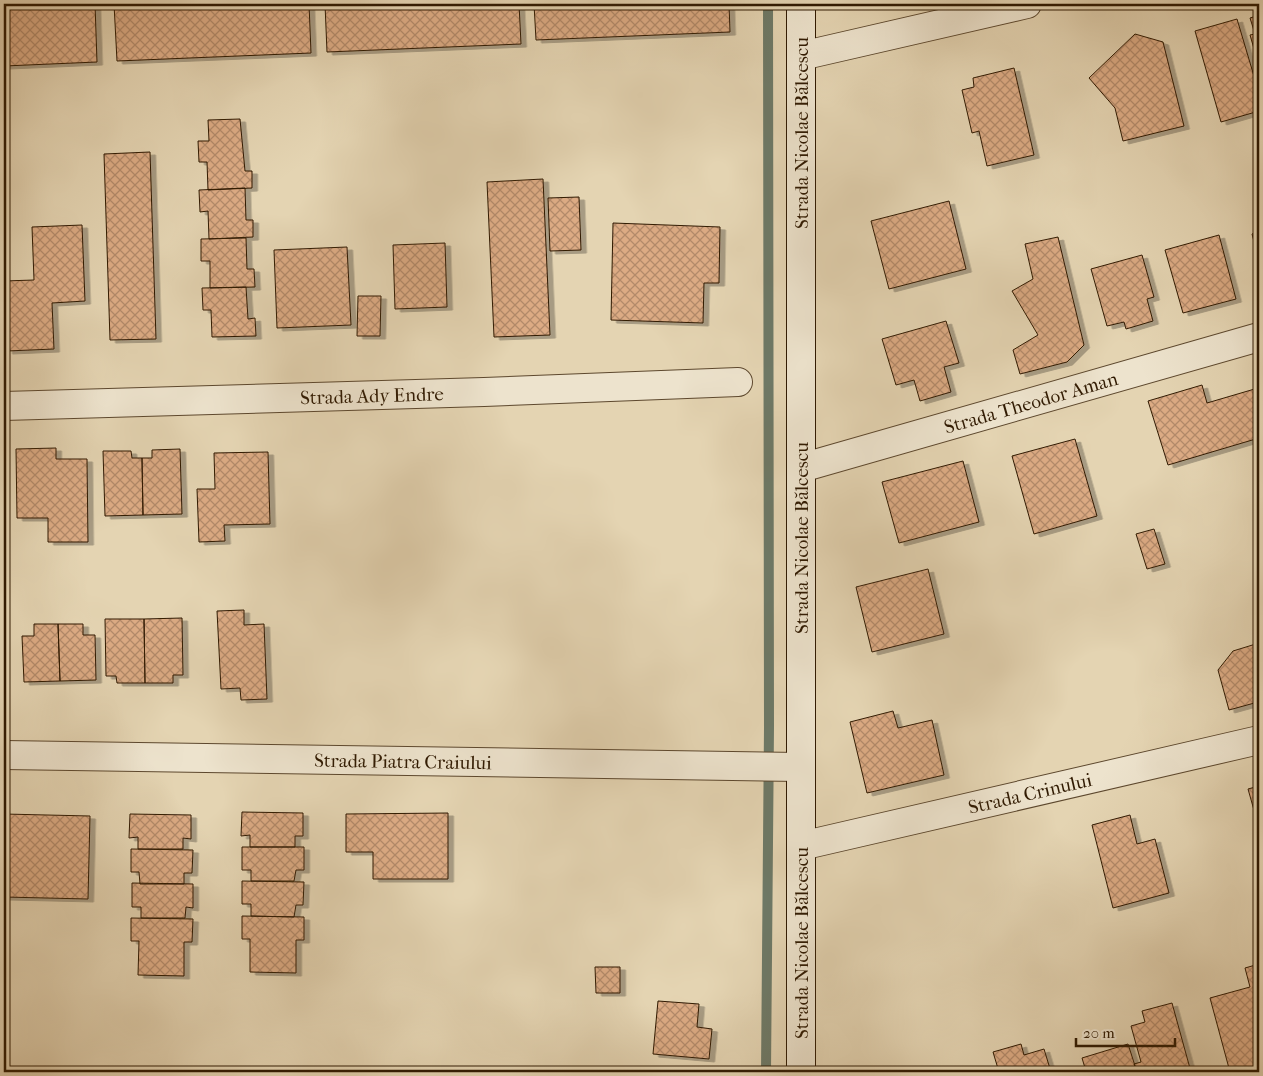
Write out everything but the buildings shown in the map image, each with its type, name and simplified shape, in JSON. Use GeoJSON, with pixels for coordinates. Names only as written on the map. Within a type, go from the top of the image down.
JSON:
{"type":"FeatureCollection","features":[{"type":"Feature","properties":{"kind":"street","name":"Strada Nicolae Bălcescu"},"geometry":{"type":"LineString","coordinates":[[801,4],[801,468],[792,767],[801,846],[801,1072]]}},
{"type":"Feature","properties":{"kind":"street"},"geometry":{"type":"LineString","coordinates":[[801,56],[1027,4]]}},
{"type":"Feature","properties":{"kind":"street","name":"Strada Theodor Aman"},"geometry":{"type":"LineString","coordinates":[[801,468],[1259,337]]}},
{"type":"Feature","properties":{"kind":"street","name":"Strada Ady Endre"},"geometry":{"type":"LineString","coordinates":[[4,406],[738,382]]}},
{"type":"Feature","properties":{"kind":"street","name":"Strada Crinului"},"geometry":{"type":"LineString","coordinates":[[801,846],[1259,740]]}},
{"type":"Feature","properties":{"kind":"street","name":"Strada Piatra Craiului"},"geometry":{"type":"LineString","coordinates":[[4,755],[792,767]]}},
{"type":"Feature","properties":{"kind":"waterway"},"geometry":{"type":"LineString","coordinates":[[766,1072],[769,727],[768,4]]}}]}
